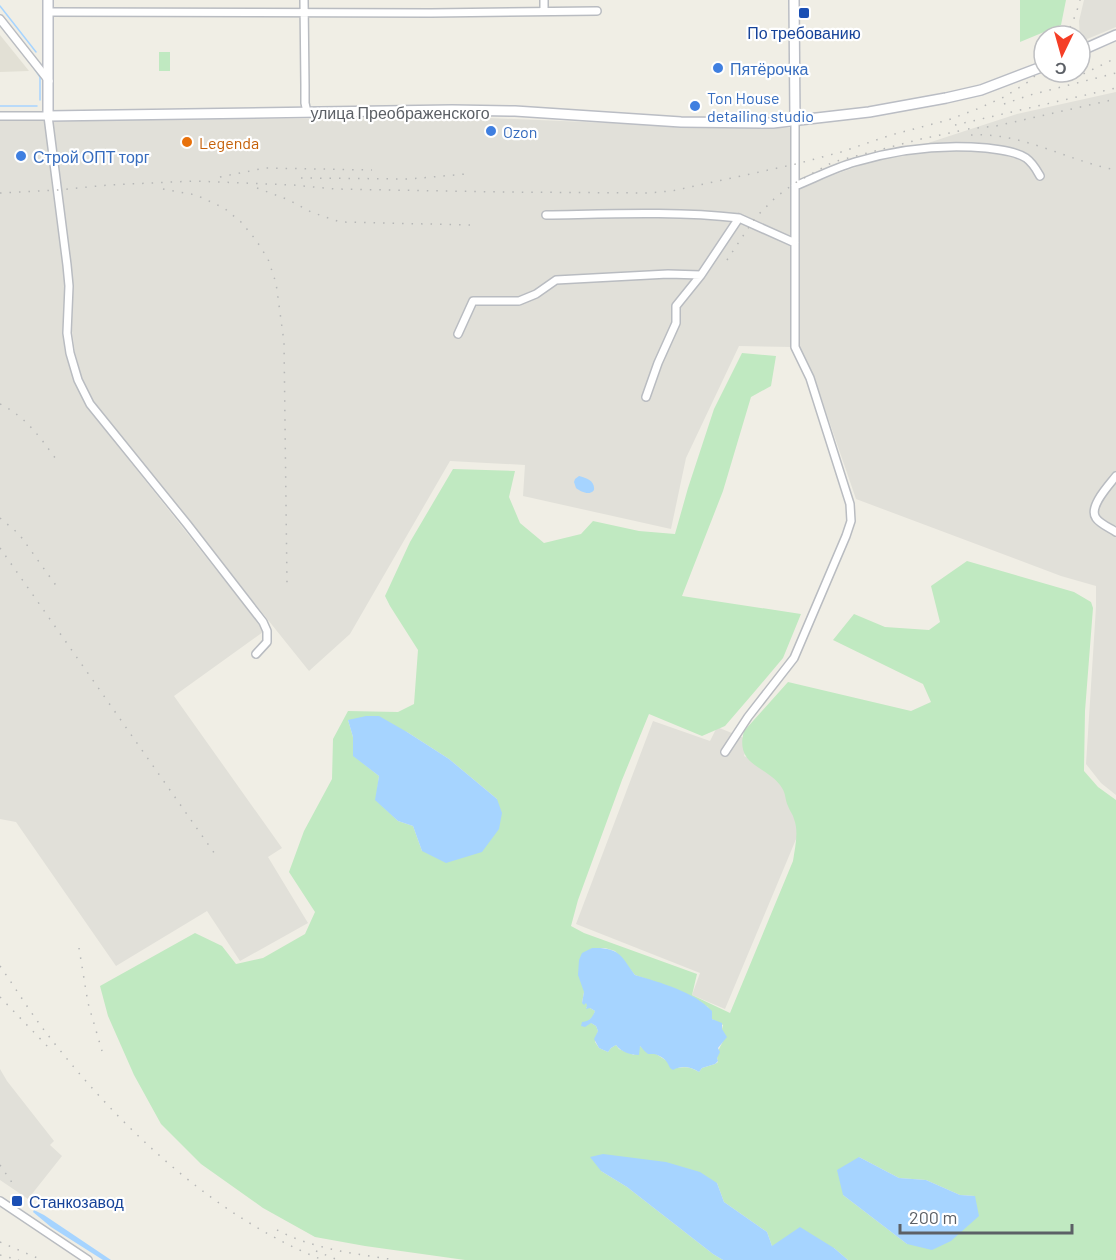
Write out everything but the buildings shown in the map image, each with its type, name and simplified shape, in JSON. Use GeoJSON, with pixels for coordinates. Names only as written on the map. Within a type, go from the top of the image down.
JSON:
{"type":"FeatureCollection","features":[{"type":"Feature","properties":{"kind":"street"},"geometry":{"type":"LineString","coordinates":[[48,0],[48,116],[69,286],[70,353],[78,380],[90,404],[263,622],[267,631],[267,642],[256,654]]}},
{"type":"Feature","properties":{"kind":"street"},"geometry":{"type":"LineString","coordinates":[[304,0],[304,85],[308,112]]}},
{"type":"Feature","properties":{"kind":"street"},"geometry":{"type":"LineString","coordinates":[[544,0],[544,11]]}},
{"type":"Feature","properties":{"kind":"street"},"geometry":{"type":"LineString","coordinates":[[725,752],[748,717],[794,658],[851,521],[850,504],[810,378],[795,347],[794,0]]}},
{"type":"Feature","properties":{"kind":"street"},"geometry":{"type":"LineString","coordinates":[[48,12],[597,11]]}},
{"type":"Feature","properties":{"kind":"street"},"geometry":{"type":"LineString","coordinates":[[0,19],[49,81]]}},
{"type":"Feature","properties":{"kind":"street"},"geometry":{"type":"LineString","coordinates":[[1092,46],[1116,35]]}},
{"type":"Feature","properties":{"kind":"street","name":"улица Преображенского"},"geometry":{"type":"LineString","coordinates":[[0,116],[452,110],[515,111],[681,122],[772,123],[869,112],[946,98],[981,90],[1032,71]]}},
{"type":"Feature","properties":{"kind":"street"},"geometry":{"type":"LineString","coordinates":[[795,186],[857,161],[927,147],[950,146],[997,149],[1016,153],[1033,164],[1040,176]]}},
{"type":"Feature","properties":{"kind":"street"},"geometry":{"type":"LineString","coordinates":[[546,215],[666,213],[739,218],[795,243]]}},
{"type":"Feature","properties":{"kind":"street"},"geometry":{"type":"LineString","coordinates":[[646,397],[676,323],[676,306],[701,275],[739,218]]}},
{"type":"Feature","properties":{"kind":"street"},"geometry":{"type":"LineString","coordinates":[[458,334],[473,301],[519,301],[536,294],[556,280],[668,274],[701,275]]}},
{"type":"Feature","properties":{"kind":"street"},"geometry":{"type":"LineString","coordinates":[[1116,476],[1096,503],[1094,510],[1097,520],[1116,532]]}},
{"type":"Feature","properties":{"kind":"street"},"geometry":{"type":"LineString","coordinates":[[0,1201],[88,1260]]}},
{"type":"Feature","properties":{"kind":"shaded area"},"geometry":{"type":"Polygon","coordinates":[[[1084,0],[1116,0],[1116,27],[1092,37],[1092,24],[1079,24],[1084,0]]]}},
{"type":"Feature","properties":{"kind":"shaded area"},"geometry":{"type":"Polygon","coordinates":[[[0,35],[29,71],[0,72],[0,35]]]}},
{"type":"Feature","properties":{"kind":"shaded area"},"geometry":{"type":"Polygon","coordinates":[[[1116,92],[1116,795],[1101,783],[1086,764],[1096,586],[1061,576],[856,499],[814,377],[798,347],[799,187],[1017,114],[1116,92]]]}},
{"type":"Feature","properties":{"kind":"shaded area"},"geometry":{"type":"Polygon","coordinates":[[[489,118],[728,128],[791,128],[791,347],[739,346],[686,458],[671,529],[523,496],[525,465],[450,461],[350,634],[309,671],[93,402],[82,379],[72,331],[73,285],[53,120],[489,118]]]}},
{"type":"Feature","properties":{"kind":"shaded area"},"geometry":{"type":"Polygon","coordinates":[[[0,121],[45,121],[65,286],[63,333],[65,353],[74,381],[86,406],[260,625],[263,632],[174,696],[282,848],[268,857],[308,923],[240,961],[207,911],[116,966],[16,822],[0,819],[0,121]]]}},
{"type":"Feature","properties":{"kind":"shaded area"},"geometry":{"type":"Polygon","coordinates":[[[653,721],[710,741],[717,727],[749,740],[744,756],[817,789],[725,1009],[692,995],[700,973],[576,924],[653,721]]]}},
{"type":"Feature","properties":{"kind":"shaded area"},"geometry":{"type":"Polygon","coordinates":[[[0,1069],[54,1141],[50,1145],[62,1156],[28,1199],[0,1180],[0,1069]]]}},
{"type":"Feature","properties":{"kind":"green space"},"geometry":{"type":"Polygon","coordinates":[[[1020,0],[1066,0],[1061,24],[1032,24],[1032,37],[1020,42],[1020,0]]]}},
{"type":"Feature","properties":{"kind":"green space"},"geometry":{"type":"Polygon","coordinates":[[[159,52],[170,52],[170,71],[159,71],[159,52]]]}},
{"type":"Feature","properties":{"kind":"green space"},"geometry":{"type":"Polygon","coordinates":[[[742,353],[776,356],[771,386],[751,397],[723,491],[682,596],[801,614],[783,658],[725,726],[702,736],[649,714],[622,780],[578,900],[571,926],[584,933],[697,974],[692,995],[730,1013],[793,861],[796,845],[795,824],[784,792],[776,781],[748,759],[742,743],[744,731],[788,682],[911,711],[931,702],[923,684],[833,640],[854,614],[885,627],[929,630],[940,622],[931,586],[967,561],[1074,592],[1091,602],[1093,608],[1085,711],[1084,771],[1098,787],[1116,800],[1116,1260],[848,1260],[834,1248],[772,1246],[767,1232],[724,1202],[717,1183],[601,1171],[627,1187],[723,1260],[465,1260],[315,1237],[263,1208],[201,1164],[161,1124],[134,1075],[108,1016],[100,986],[195,933],[222,946],[236,964],[263,958],[305,934],[315,912],[289,872],[304,831],[332,779],[333,739],[348,711],[398,712],[414,704],[418,650],[385,596],[410,542],[453,469],[515,471],[509,497],[520,523],[544,543],[581,534],[593,521],[639,531],[675,534],[714,409],[742,353]],[[348,720],[353,737],[354,756],[379,776],[376,800],[398,821],[413,826],[422,851],[497,799],[449,759],[407,732],[348,720]],[[592,948],[582,1003],[586,1002],[588,1005],[586,1008],[595,1011],[593,1017],[588,1021],[596,1026],[598,1031],[595,1042],[599,1048],[608,1052],[616,1045],[619,1049],[634,1055],[640,1046],[650,1054],[656,1054],[678,1068],[684,1067],[699,1072],[702,1068],[718,1062],[717,1053],[723,1041],[723,1025],[712,1019],[708,1007],[669,987],[635,975],[615,951],[592,948]],[[859,1157],[843,1195],[907,1244],[975,1196],[960,1195],[926,1180],[899,1178],[859,1157]]]}},
{"type":"Feature","properties":{"kind":"water"},"geometry":{"type":"Polygon","coordinates":[[[579,476],[592,482],[594,490],[592,492],[585,493],[576,488],[574,482],[579,476]]]}},
{"type":"Feature","properties":{"kind":"water"},"geometry":{"type":"Polygon","coordinates":[[[379,716],[407,732],[449,759],[497,799],[502,813],[499,829],[482,852],[446,863],[422,851],[413,826],[398,821],[375,800],[379,776],[353,756],[353,737],[348,720],[379,716]]]}},
{"type":"Feature","properties":{"kind":"water"},"geometry":{"type":"Polygon","coordinates":[[[592,948],[614,951],[623,958],[635,975],[676,988],[696,998],[712,1011],[712,1019],[722,1023],[722,1029],[727,1037],[718,1048],[720,1052],[718,1061],[702,1068],[699,1072],[686,1067],[673,1070],[662,1057],[648,1054],[640,1046],[639,1055],[626,1053],[616,1045],[608,1052],[599,1048],[594,1039],[598,1031],[596,1026],[591,1023],[585,1027],[581,1026],[582,1022],[590,1019],[595,1011],[590,1008],[586,1009],[586,1003],[584,1005],[582,1003],[584,992],[578,975],[582,953],[592,948]]]}},
{"type":"Feature","properties":{"kind":"water"},"geometry":{"type":"Polygon","coordinates":[[[603,1154],[666,1162],[700,1172],[717,1183],[724,1202],[767,1232],[772,1246],[800,1227],[834,1248],[848,1260],[723,1260],[627,1187],[601,1171],[590,1157],[603,1154]]]}},
{"type":"Feature","properties":{"kind":"water"},"geometry":{"type":"Polygon","coordinates":[[[859,1157],[899,1178],[926,1180],[960,1195],[975,1196],[979,1216],[951,1241],[932,1250],[907,1244],[843,1195],[837,1170],[859,1157]]]}},
{"type":"Feature","properties":{"kind":"water"},"geometry":{"type":"Polygon","coordinates":[[[34,1210],[111,1260],[103,1260],[51,1227],[33,1212],[34,1210]]]}},
{"type":"Feature","properties":{"kind":"waterway"},"geometry":{"type":"LineString","coordinates":[[0,6],[36,52]]}},
{"type":"Feature","properties":{"kind":"waterway"},"geometry":{"type":"LineString","coordinates":[[34,68],[40,77],[40,100]]}},
{"type":"Feature","properties":{"kind":"waterway"},"geometry":{"type":"LineString","coordinates":[[0,106],[37,106]]}},
{"type":"Feature","properties":{"kind":"railway"},"geometry":{"type":"LineString","coordinates":[[1071,24],[1080,0]]}},
{"type":"Feature","properties":{"kind":"railway"},"geometry":{"type":"LineString","coordinates":[[1092,70],[1116,58]]}},
{"type":"Feature","properties":{"kind":"railway"},"geometry":{"type":"LineString","coordinates":[[1004,104],[1116,73]]}},
{"type":"Feature","properties":{"kind":"railway"},"geometry":{"type":"LineString","coordinates":[[0,193],[194,181],[335,189],[647,193],[672,191],[796,164],[948,120],[1004,97],[1032,78]]}},
{"type":"Feature","properties":{"kind":"railway"},"geometry":{"type":"LineString","coordinates":[[955,125],[1116,88]]}},
{"type":"Feature","properties":{"kind":"railway"},"geometry":{"type":"LineString","coordinates":[[968,129],[996,126],[1116,99]]}},
{"type":"Feature","properties":{"kind":"railway"},"geometry":{"type":"LineString","coordinates":[[727,260],[755,218],[776,197],[795,183],[833,162],[964,130]]}},
{"type":"Feature","properties":{"kind":"railway"},"geometry":{"type":"LineString","coordinates":[[971,135],[990,135],[1027,142],[1116,170]]}},
{"type":"Feature","properties":{"kind":"railway"},"geometry":{"type":"LineString","coordinates":[[220,177],[265,168],[372,170]]}},
{"type":"Feature","properties":{"kind":"railway"},"geometry":{"type":"LineString","coordinates":[[301,178],[409,179],[466,174]]}},
{"type":"Feature","properties":{"kind":"railway"},"geometry":{"type":"LineString","coordinates":[[257,188],[340,222],[470,225]]}},
{"type":"Feature","properties":{"kind":"railway"},"geometry":{"type":"LineString","coordinates":[[163,189],[196,195],[224,208],[241,222],[268,259],[276,283],[284,342],[287,584]]}},
{"type":"Feature","properties":{"kind":"railway"},"geometry":{"type":"LineString","coordinates":[[0,404],[25,421],[56,459]]}},
{"type":"Feature","properties":{"kind":"railway"},"geometry":{"type":"LineString","coordinates":[[0,518],[19,534],[60,591]]}},
{"type":"Feature","properties":{"kind":"railway"},"geometry":{"type":"LineString","coordinates":[[0,548],[217,857]]}},
{"type":"Feature","properties":{"kind":"railway"},"geometry":{"type":"LineString","coordinates":[[79,948],[88,1003],[102,1051]]}},
{"type":"Feature","properties":{"kind":"railway"},"geometry":{"type":"LineString","coordinates":[[0,966],[69,1062],[132,1130],[167,1162],[204,1192],[242,1218],[282,1241],[323,1260]]}},
{"type":"Feature","properties":{"kind":"railway"},"geometry":{"type":"LineString","coordinates":[[0,997],[50,1049]]}},
{"type":"Feature","properties":{"kind":"railway"},"geometry":{"type":"LineString","coordinates":[[0,1165],[15,1187]]}},
{"type":"Feature","properties":{"kind":"railway"},"geometry":{"type":"LineString","coordinates":[[277,1230],[320,1246],[396,1260]]}},
{"type":"Feature","properties":{"kind":"railway"},"geometry":{"type":"LineString","coordinates":[[0,1242],[42,1260]]}},
{"type":"Feature","properties":{"kind":"railway"},"geometry":{"type":"LineString","coordinates":[[316,1251],[338,1260]]}},
{"type":"Feature","properties":{"kind":"railway"},"geometry":{"type":"LineString","coordinates":[[0,1255],[19,1260]]}},
{"type":"Feature","properties":{"kind":"place","name":"По требованию"},"geometry":{"type":"Point","coordinates":[804,13]}},
{"type":"Feature","properties":{"kind":"place","name":"Пятёрочка"},"geometry":{"type":"Point","coordinates":[718,68]}},
{"type":"Feature","properties":{"kind":"place","name":"Ton House detailing studio"},"geometry":{"type":"Point","coordinates":[695,106]}},
{"type":"Feature","properties":{"kind":"place","name":"Ozon"},"geometry":{"type":"Point","coordinates":[491,131]}},
{"type":"Feature","properties":{"kind":"place","name":"Legenda"},"geometry":{"type":"Point","coordinates":[187,142]}},
{"type":"Feature","properties":{"kind":"place","name":"Строй ОПТ торг"},"geometry":{"type":"Point","coordinates":[21,156]}},
{"type":"Feature","properties":{"kind":"place","name":"Станкозавод"},"geometry":{"type":"Point","coordinates":[17,1201]}}]}
